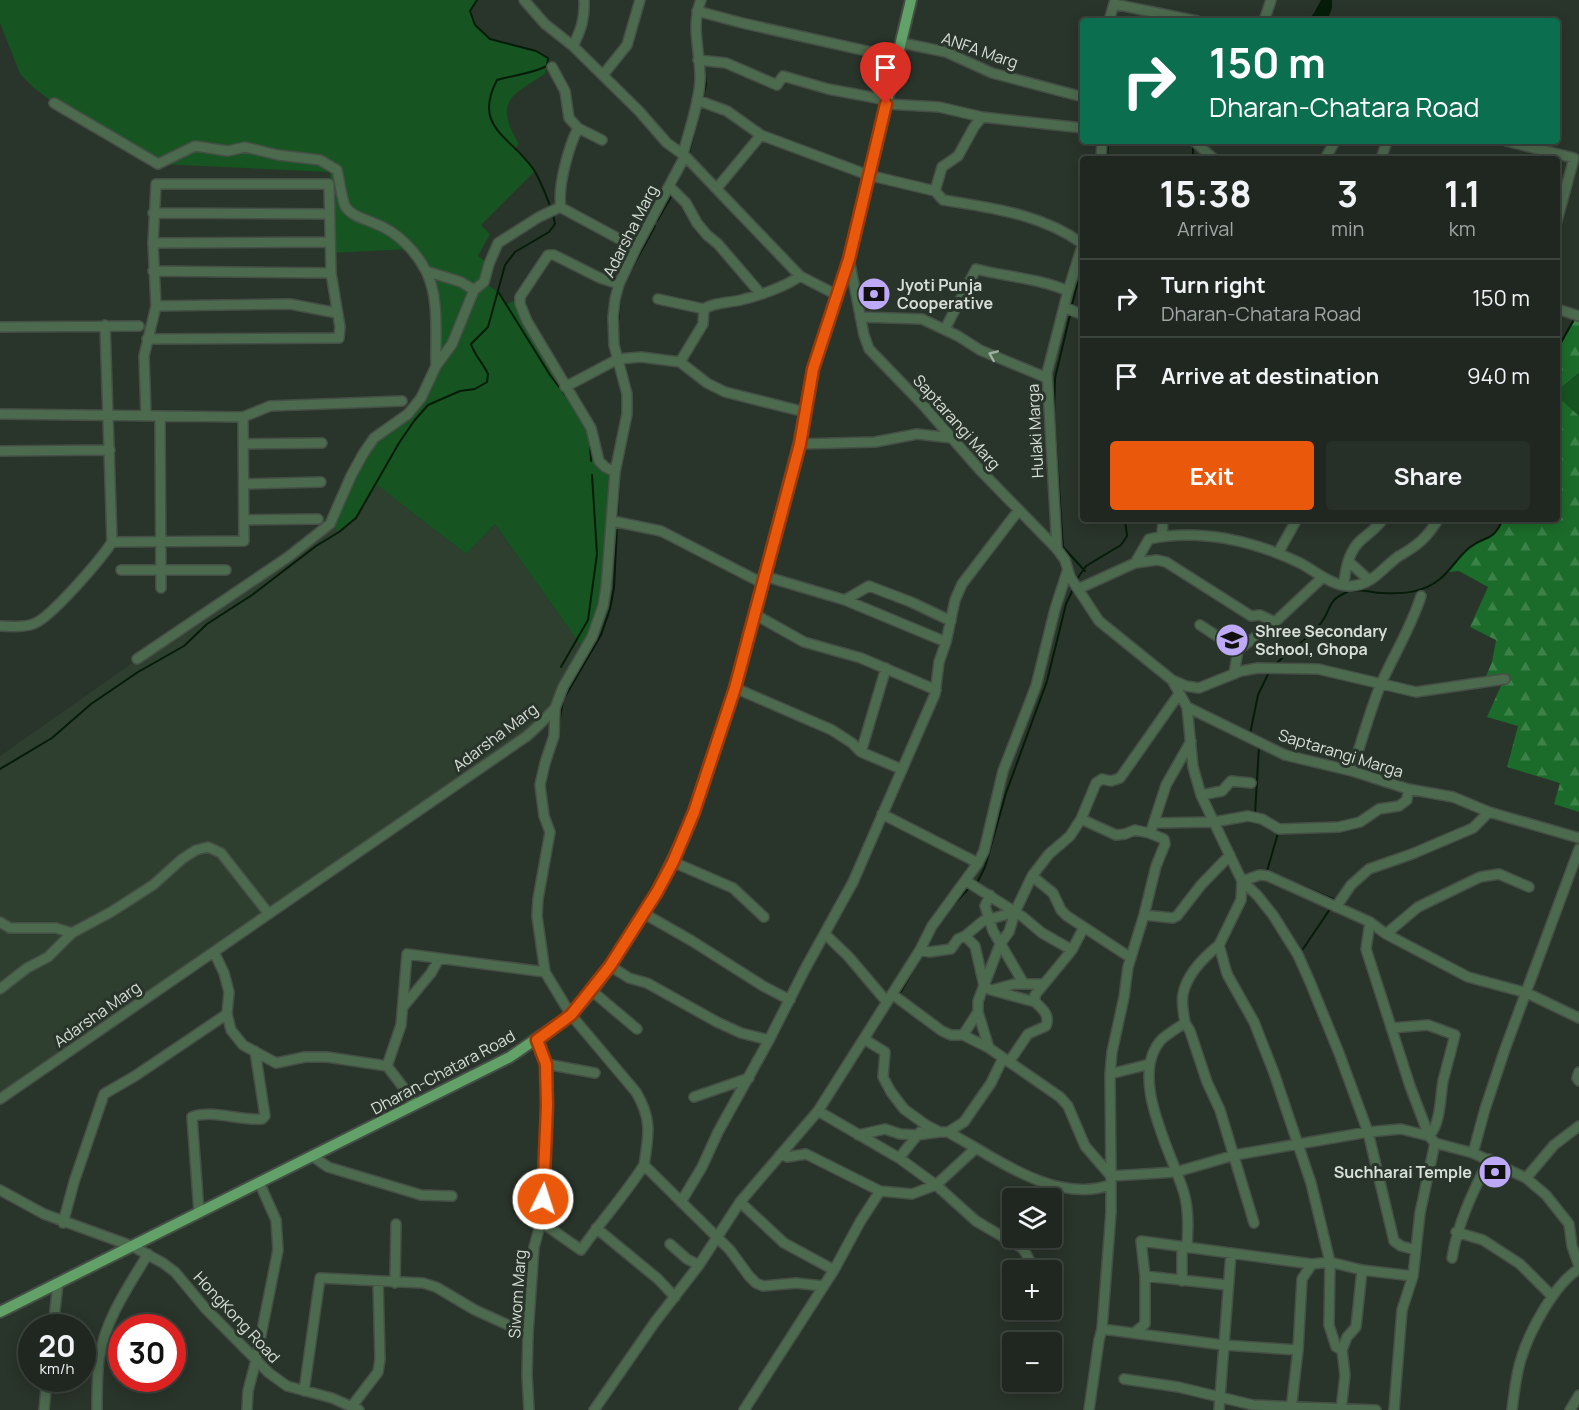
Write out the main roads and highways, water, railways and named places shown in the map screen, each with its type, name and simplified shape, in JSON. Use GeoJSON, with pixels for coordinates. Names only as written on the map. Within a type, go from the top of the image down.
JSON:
{"type":"FeatureCollection","features":[{"type":"Feature","properties":{"kind":"main road","name":"Dharan-Chatara Road"},"geometry":{"type":"LineString","coordinates":[[0,1312],[510,1057],[571,1015],[610,966],[673,862],[702,791],[735,688],[800,444],[813,369],[849,259],[911,0]]}},
{"type":"Feature","properties":{"kind":"waterway"},"geometry":{"type":"LineString","coordinates":[[477,0],[470,11],[475,25],[490,39],[536,51],[548,58],[547,66],[541,69],[497,80],[490,96],[489,110],[497,130],[534,170],[551,208]]}},
{"type":"Feature","properties":{"kind":"waterway"},"geometry":{"type":"LineString","coordinates":[[703,97],[706,85],[704,65]]}},
{"type":"Feature","properties":{"kind":"waterway"},"geometry":{"type":"LineString","coordinates":[[689,153],[699,112]]}},
{"type":"Feature","properties":{"kind":"waterway"},"geometry":{"type":"LineString","coordinates":[[1107,156],[1108,144]]}},
{"type":"Feature","properties":{"kind":"waterway"},"geometry":{"type":"LineString","coordinates":[[1193,147],[1193,156]]}},
{"type":"Feature","properties":{"kind":"waterway"},"geometry":{"type":"LineString","coordinates":[[675,186],[680,175]]}},
{"type":"Feature","properties":{"kind":"waterway"},"geometry":{"type":"LineString","coordinates":[[657,221],[672,195]]}},
{"type":"Feature","properties":{"kind":"waterway"},"geometry":{"type":"LineString","coordinates":[[0,769],[52,738],[91,704],[138,672],[184,646],[207,624],[252,595],[356,518],[399,443],[428,405],[460,391],[475,389],[487,382],[488,374],[471,344],[488,327],[505,265],[515,252],[549,232],[555,224],[553,214]]}},
{"type":"Feature","properties":{"kind":"waterway"},"geometry":{"type":"LineString","coordinates":[[631,270],[655,226]]}},
{"type":"Feature","properties":{"kind":"waterway"},"geometry":{"type":"LineString","coordinates":[[1072,305],[1080,274]]}},
{"type":"Feature","properties":{"kind":"waterway"},"geometry":{"type":"LineString","coordinates":[[499,293],[550,375],[570,401]]}},
{"type":"Feature","properties":{"kind":"waterway"},"geometry":{"type":"LineString","coordinates":[[618,322],[620,298]]}},
{"type":"Feature","properties":{"kind":"waterway"},"geometry":{"type":"LineString","coordinates":[[1071,311],[1055,378],[1054,414],[1063,547],[1085,571]]}},
{"type":"Feature","properties":{"kind":"waterway"},"geometry":{"type":"LineString","coordinates":[[1560,345],[1574,319]]}},
{"type":"Feature","properties":{"kind":"waterway"},"geometry":{"type":"LineString","coordinates":[[625,371],[631,391]]}},
{"type":"Feature","properties":{"kind":"waterway"},"geometry":{"type":"LineString","coordinates":[[590,443],[591,461]]}},
{"type":"Feature","properties":{"kind":"waterway"},"geometry":{"type":"LineString","coordinates":[[561,667],[588,620],[597,554],[592,475]]}},
{"type":"Feature","properties":{"kind":"waterway"},"geometry":{"type":"LineString","coordinates":[[617,519],[619,482]]}},
{"type":"Feature","properties":{"kind":"waterway"},"geometry":{"type":"LineString","coordinates":[[1077,579],[1086,566],[1121,545],[1127,536],[1125,522]]}},
{"type":"Feature","properties":{"kind":"waterway"},"geometry":{"type":"LineString","coordinates":[[1354,591],[1398,593],[1412,592],[1427,587],[1444,575],[1469,548],[1492,535],[1502,522]]}},
{"type":"Feature","properties":{"kind":"waterway"},"geometry":{"type":"LineString","coordinates":[[558,730],[563,700],[601,635],[610,609],[614,588],[617,526]]}},
{"type":"Feature","properties":{"kind":"waterway"},"geometry":{"type":"LineString","coordinates":[[977,883],[985,867],[1006,793],[1047,681],[1066,604],[1074,587]]}},
{"type":"Feature","properties":{"kind":"waterway"},"geometry":{"type":"LineString","coordinates":[[1275,665],[1316,629],[1332,602],[1347,592]]}},
{"type":"Feature","properties":{"kind":"waterway"},"geometry":{"type":"LineString","coordinates":[[1250,734],[1258,695],[1269,672]]}},
{"type":"Feature","properties":{"kind":"waterway"},"geometry":{"type":"LineString","coordinates":[[1255,814],[1259,747]]}},
{"type":"Feature","properties":{"kind":"waterway"},"geometry":{"type":"LineString","coordinates":[[1278,833],[1267,871],[1333,899]]}},
{"type":"Feature","properties":{"kind":"waterway"},"geometry":{"type":"LineString","coordinates":[[952,906],[970,887]]}},
{"type":"Feature","properties":{"kind":"waterway"},"geometry":{"type":"LineString","coordinates":[[1303,949],[1330,909]]}},
{"type":"Feature","properties":{"kind":"waterway"},"geometry":{"type":"LineString","coordinates":[[899,995],[921,956]]}},
{"type":"Feature","properties":{"kind":"place","name":"Jyoti Punja Cooperative"},"geometry":{"type":"Point","coordinates":[874,294]}},
{"type":"Feature","properties":{"kind":"place","name":"Shree Secondary School, Ghopa"},"geometry":{"type":"Point","coordinates":[1232,640]}},
{"type":"Feature","properties":{"kind":"place","name":"Suchharai Temple"},"geometry":{"type":"Point","coordinates":[1495,1172]}}]}
